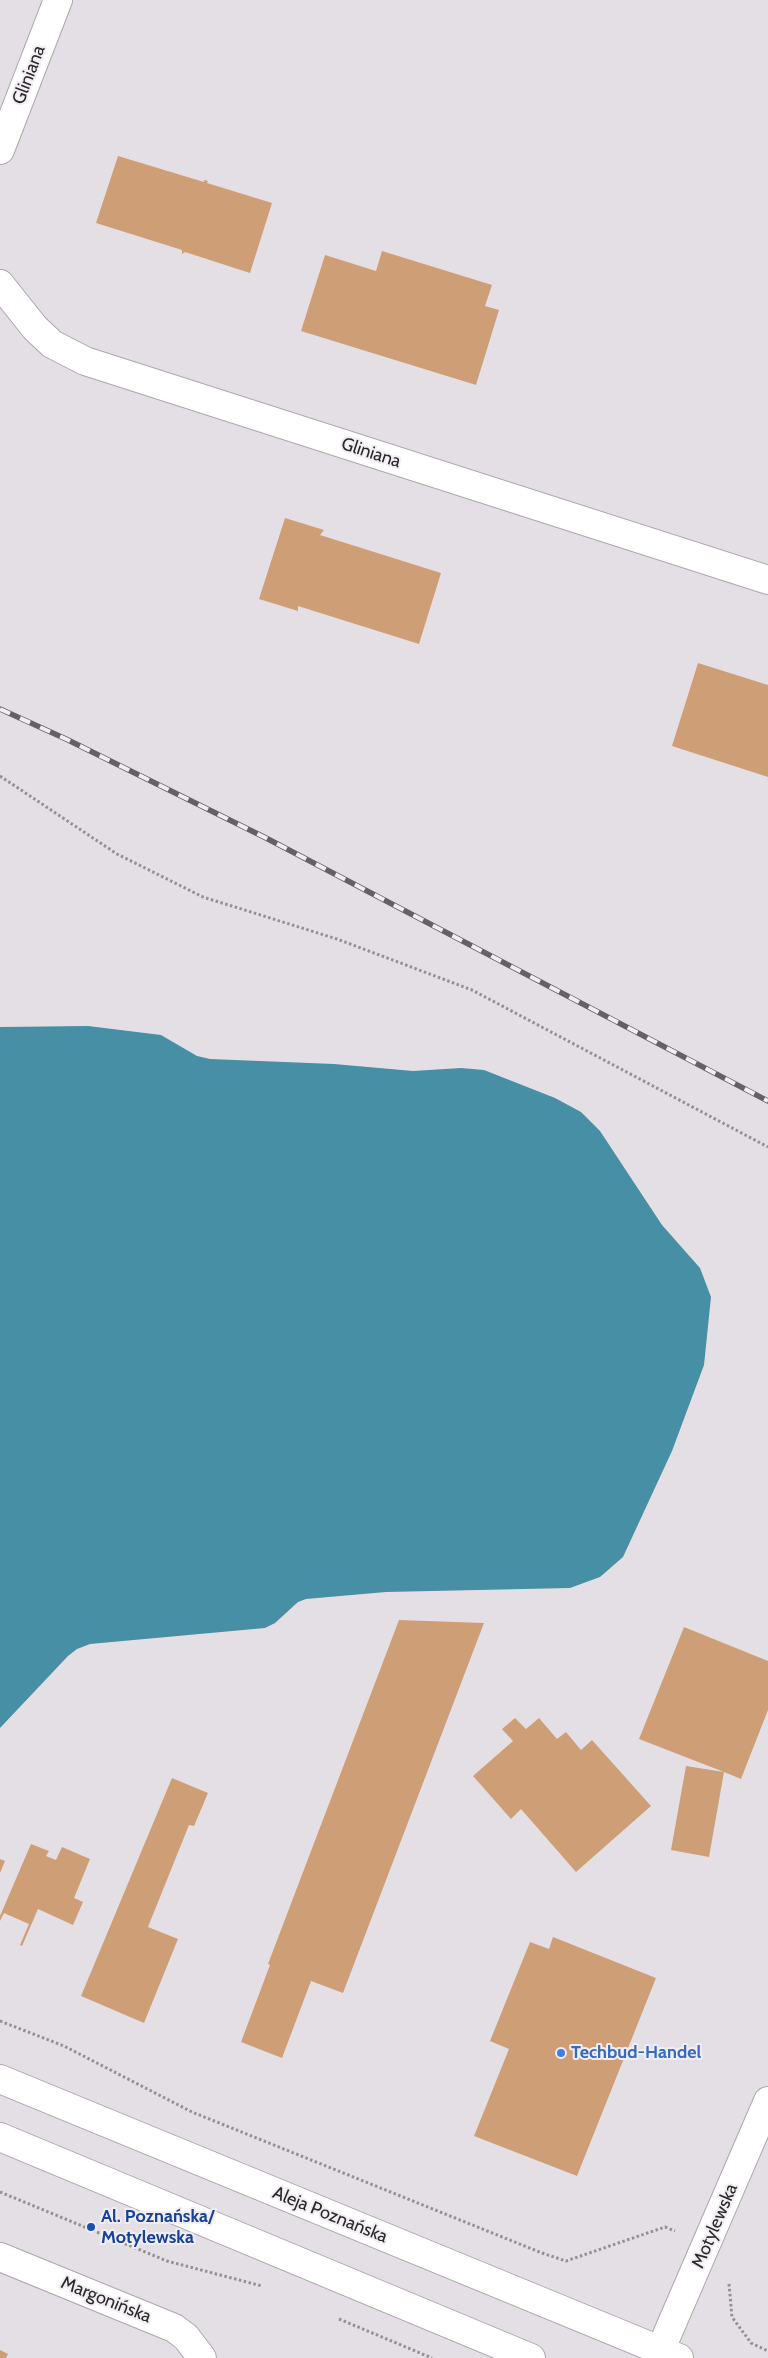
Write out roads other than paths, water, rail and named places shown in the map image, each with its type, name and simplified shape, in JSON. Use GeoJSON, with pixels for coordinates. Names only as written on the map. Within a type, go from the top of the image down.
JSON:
{"type":"FeatureCollection","features":[{"type":"Feature","properties":{"kind":"street","name":"Gliniana"},"geometry":{"type":"LineString","coordinates":[[0,150],[58,0]]}},
{"type":"Feature","properties":{"kind":"street","name":"Gliniana"},"geometry":{"type":"LineString","coordinates":[[0,284],[30,322],[52,344],[84,361],[768,580]]}},
{"type":"Feature","properties":{"kind":"street","name":"Aleja Poznańska"},"geometry":{"type":"LineString","coordinates":[[0,2079],[666,2356]]}},
{"type":"Feature","properties":{"kind":"street","name":"Motylewska"},"geometry":{"type":"LineString","coordinates":[[666,2356],[768,2101]]}},
{"type":"Feature","properties":{"kind":"street"},"geometry":{"type":"LineString","coordinates":[[0,2137],[531,2358]]}},
{"type":"Feature","properties":{"kind":"street","name":"Margonińska"},"geometry":{"type":"LineString","coordinates":[[0,2257],[174,2328],[186,2337],[202,2358]]}},
{"type":"Feature","properties":{"kind":"water"},"geometry":{"type":"Polygon","coordinates":[[[88,1026],[161,1035],[197,1056],[210,1059],[334,1064],[413,1071],[461,1068],[484,1070],[555,1098],[581,1112],[600,1131],[662,1225],[700,1268],[711,1297],[704,1365],[672,1451],[623,1557],[600,1577],[570,1588],[386,1592],[306,1599],[298,1602],[275,1623],[265,1628],[90,1644],[77,1649],[68,1656],[0,1728],[0,1027],[88,1026]]]}},
{"type":"Feature","properties":{"kind":"railway"},"geometry":{"type":"LineString","coordinates":[[0,709],[66,739],[266,838],[768,1101]]}},
{"type":"Feature","properties":{"kind":"place","name":"Techbud-Handel"},"geometry":{"type":"Point","coordinates":[561,2053]}},
{"type":"Feature","properties":{"kind":"place","name":"Al. Poznańska/ Motylewska"},"geometry":{"type":"Point","coordinates":[91,2227]}}]}
